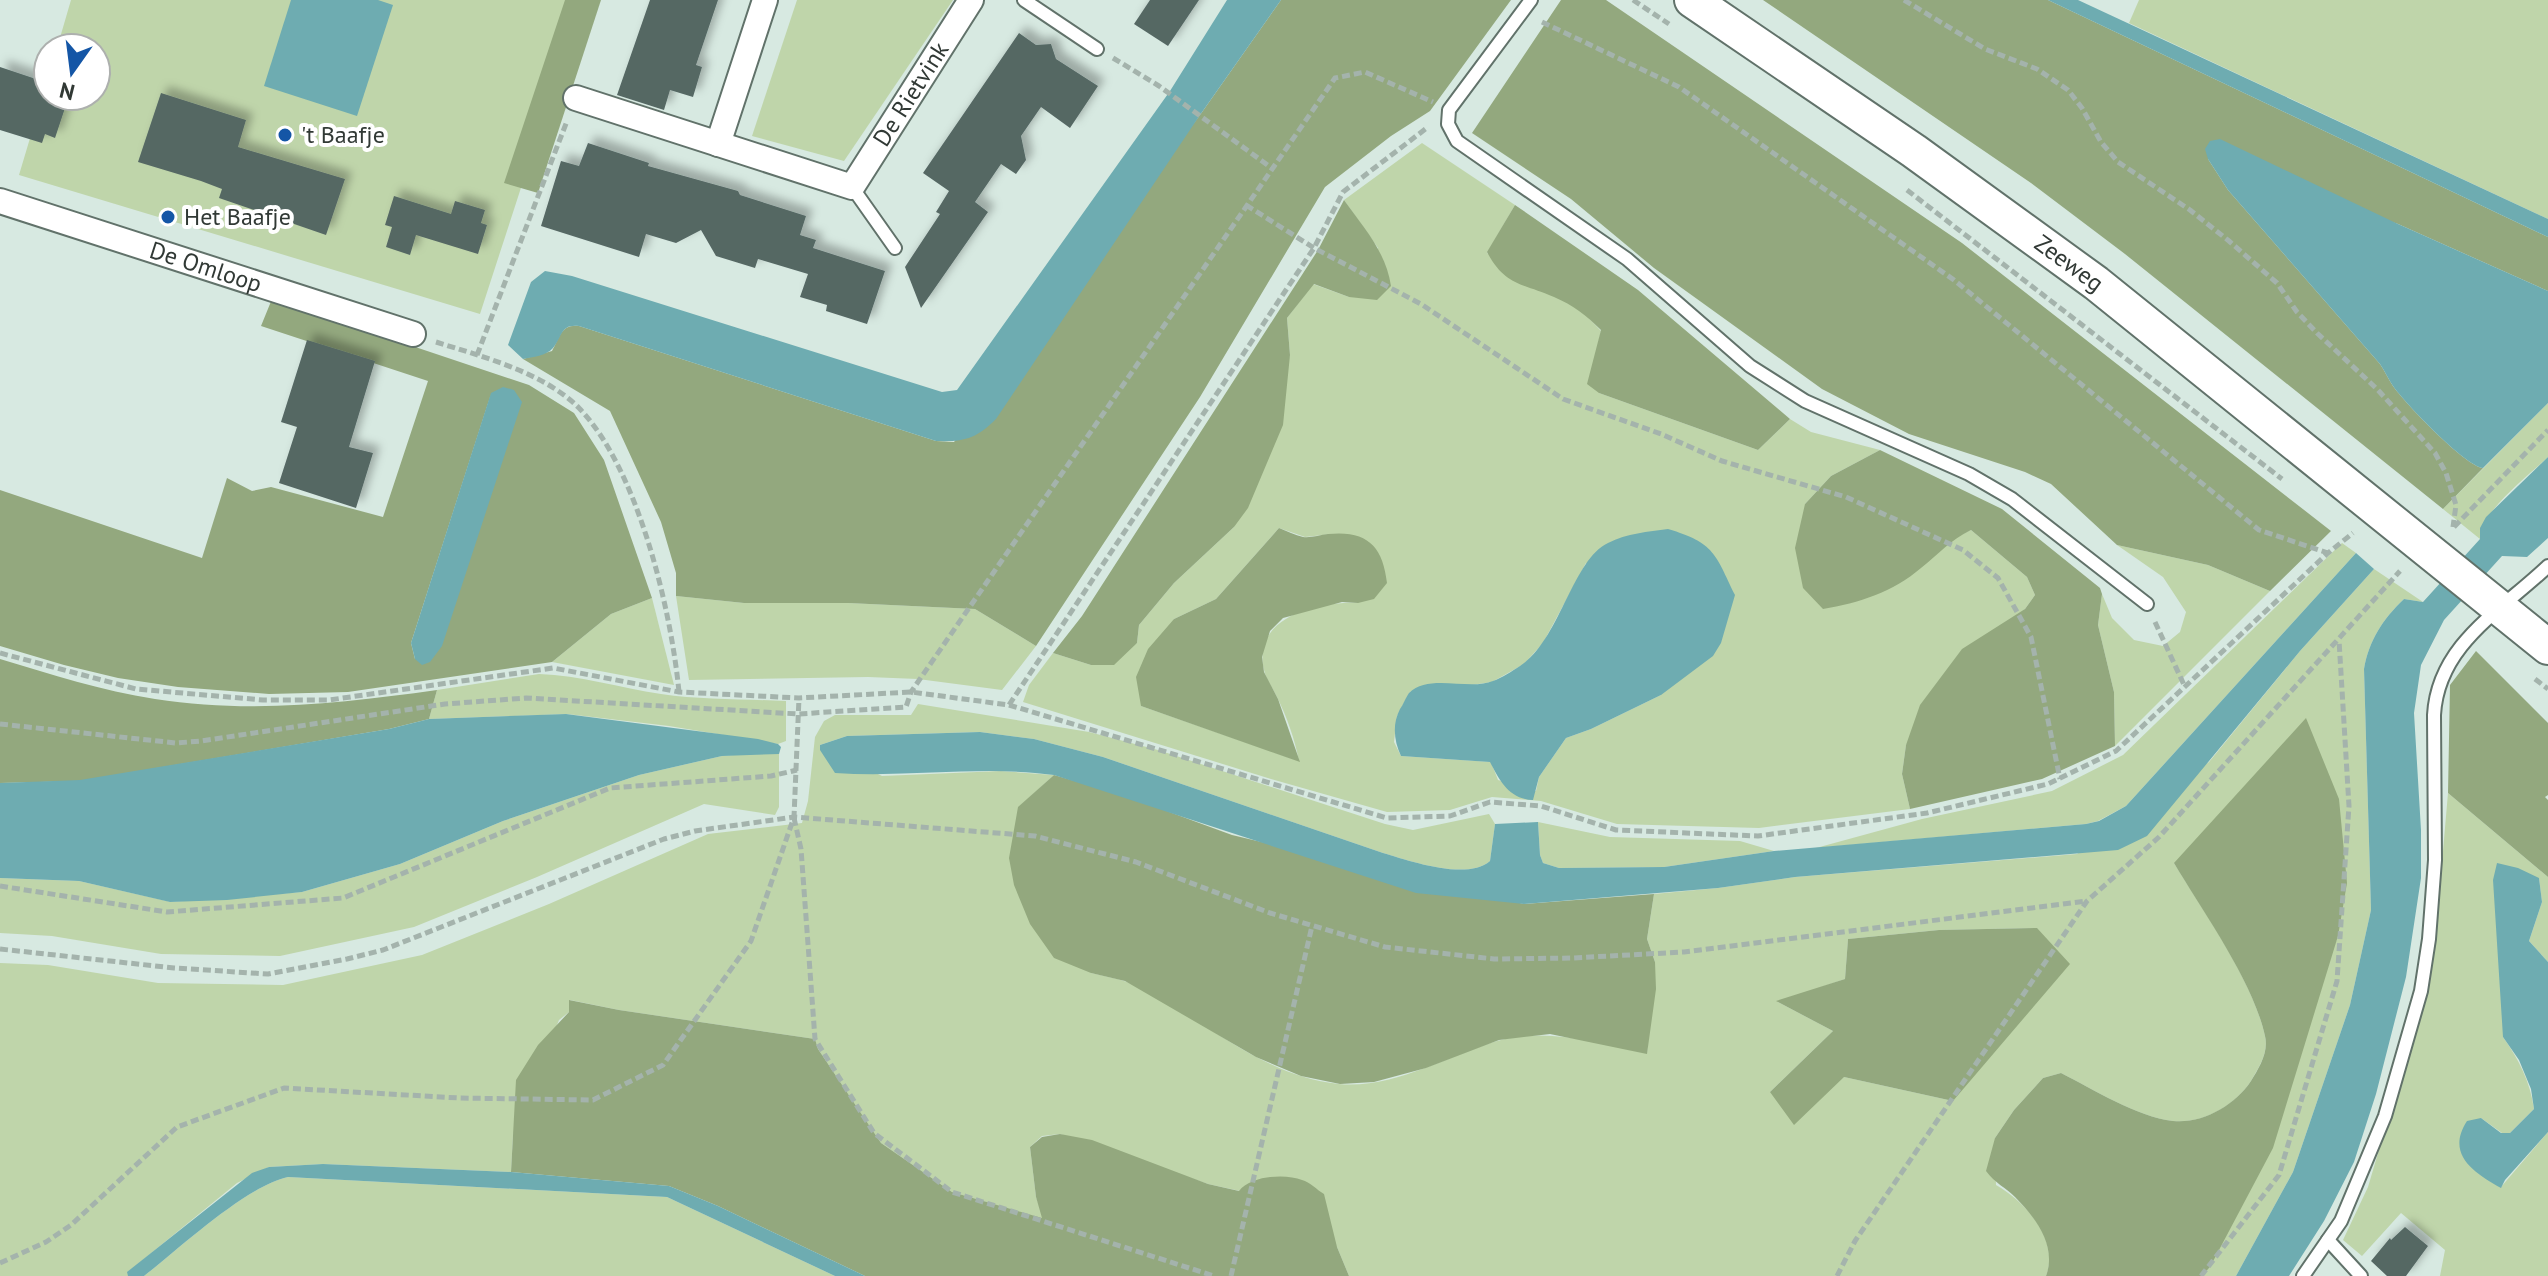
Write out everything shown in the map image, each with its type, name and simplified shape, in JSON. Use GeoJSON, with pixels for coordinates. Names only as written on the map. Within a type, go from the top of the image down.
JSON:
{"type":"FeatureCollection","features":[{"type":"Feature","properties":{"kind":"street"},"geometry":{"type":"LineString","coordinates":[[718,144],[765,0]]}},
{"type":"Feature","properties":{"kind":"street","name":"De Rietvink"},"geometry":{"type":"LineString","coordinates":[[852,187],[971,0]]}},
{"type":"Feature","properties":{"kind":"street","name":"Zeeweg"},"geometry":{"type":"LineString","coordinates":[[1682,13],[1914,151],[2096,283],[2548,647]]}},
{"type":"Feature","properties":{"kind":"street"},"geometry":{"type":"LineString","coordinates":[[576,98],[852,187]]}},
{"type":"Feature","properties":{"kind":"street","name":"De Omloop"},"geometry":{"type":"LineString","coordinates":[[0,201],[413,334]]}},
{"type":"Feature","properties":{"kind":"lane"},"geometry":{"type":"LineString","coordinates":[[1024,0],[1097,49]]}},
{"type":"Feature","properties":{"kind":"lane"},"geometry":{"type":"LineString","coordinates":[[1531,0],[1449,110],[1448,124],[1457,141],[1627,259],[1750,366],[1805,401],[1969,474],[2012,499],[2147,604]]}},
{"type":"Feature","properties":{"kind":"lane"},"geometry":{"type":"LineString","coordinates":[[852,187],[895,248]]}},
{"type":"Feature","properties":{"kind":"lane"},"geometry":{"type":"LineString","coordinates":[[2303,1276],[2341,1221],[2385,1116],[2421,991],[2429,939],[2435,860],[2435,698],[2451,658],[2499,607],[2548,566]]}},
{"type":"Feature","properties":{"kind":"lane"},"geometry":{"type":"LineString","coordinates":[[2328,1240],[2361,1276]]}},
{"type":"Feature","properties":{"kind":"path"},"geometry":{"type":"LineString","coordinates":[[1633,0],[1682,13]]}},
{"type":"Feature","properties":{"kind":"path"},"geometry":{"type":"LineString","coordinates":[[1904,0],[1985,49],[2037,69],[2068,90],[2101,142],[2118,162],[2190,210],[2277,283],[2297,312],[2377,389],[2435,453],[2446,473],[2456,505],[2453,527],[2548,430]]}},
{"type":"Feature","properties":{"kind":"path"},"geometry":{"type":"LineString","coordinates":[[1522,12],[1679,87],[1954,280],[2259,530],[2328,553]]}},
{"type":"Feature","properties":{"kind":"path"},"geometry":{"type":"LineString","coordinates":[[1097,49],[1159,86],[1273,169]]}},
{"type":"Feature","properties":{"kind":"path"},"geometry":{"type":"LineString","coordinates":[[0,724],[176,743],[445,704],[526,698],[798,714],[906,707],[911,692],[1335,78],[1365,72],[1449,110],[1343,192],[1314,248],[1009,705]]}},
{"type":"Feature","properties":{"kind":"path"},"geometry":{"type":"LineString","coordinates":[[477,355],[576,98]]}},
{"type":"Feature","properties":{"kind":"path","name":"Zeeweg"},"geometry":{"type":"LineString","coordinates":[[1904,187],[2290,485]]}},
{"type":"Feature","properties":{"kind":"path"},"geometry":{"type":"LineString","coordinates":[[1246,205],[1314,248],[1421,304],[1563,399],[1661,434],[1722,461],[1846,497],[1963,550],[1998,578],[2031,637],[2060,779]]}},
{"type":"Feature","properties":{"kind":"path"},"geometry":{"type":"LineString","coordinates":[[413,334],[528,375],[578,407],[611,453],[648,544],[669,622],[679,692]]}},
{"type":"Feature","properties":{"kind":"path"},"geometry":{"type":"LineString","coordinates":[[0,653],[136,689],[263,700],[329,700],[544,668],[679,692],[799,698],[911,692],[1009,705],[1387,818],[1450,816],[1490,802],[1541,806],[1616,830],[1758,836],[1927,813],[2048,784],[2116,751],[2353,533],[2340,524]]}},
{"type":"Feature","properties":{"kind":"path"},"geometry":{"type":"LineString","coordinates":[[1837,1276],[1855,1241],[2087,901],[2159,837],[2400,571]]}},
{"type":"Feature","properties":{"kind":"path"},"geometry":{"type":"LineString","coordinates":[[2147,604],[2185,687]]}},
{"type":"Feature","properties":{"kind":"path"},"geometry":{"type":"LineString","coordinates":[[2201,1276],[2279,1175],[2337,981],[2349,806],[2339,639]]}},
{"type":"Feature","properties":{"kind":"path"},"geometry":{"type":"LineString","coordinates":[[0,1263],[46,1242],[71,1225],[177,1127],[284,1088],[459,1098],[593,1100],[663,1065],[751,941],[794,817],[799,698]]}},
{"type":"Feature","properties":{"kind":"path"},"geometry":{"type":"LineString","coordinates":[[0,886],[167,912],[343,898],[610,788],[771,776],[797,770]]}},
{"type":"Feature","properties":{"kind":"path"},"geometry":{"type":"LineString","coordinates":[[0,949],[234,974],[281,972],[383,950],[664,839],[695,831],[794,817],[1035,836],[1136,862],[1270,913],[1385,947],[1494,959],[1684,952],[2087,901]]}},
{"type":"Feature","properties":{"kind":"path"},"geometry":{"type":"LineString","coordinates":[[794,817],[801,849],[815,1039],[874,1133],[952,1192],[1214,1276]]}},
{"type":"Feature","properties":{"kind":"path"},"geometry":{"type":"LineString","coordinates":[[1231,1276],[1312,926]]}},
{"type":"Feature","properties":{"kind":"green space","name":"'t Baafje"},"geometry":{"type":"Polygon","coordinates":[[[71,0],[582,0],[480,314],[19,175],[38,112],[112,112],[112,32],[62,32],[71,0]]]}},
{"type":"Feature","properties":{"kind":"green space"},"geometry":{"type":"Polygon","coordinates":[[[565,0],[601,0],[538,193],[504,183],[565,0]]]}},
{"type":"Feature","properties":{"kind":"green space"},"geometry":{"type":"Polygon","coordinates":[[[797,0],[953,0],[844,161],[752,136],[797,0]]]}},
{"type":"Feature","properties":{"kind":"green space"},"geometry":{"type":"Polygon","coordinates":[[[1281,0],[1511,0],[1430,111],[1391,136],[1325,187],[1200,397],[1036,646],[975,609],[848,603],[744,603],[676,596],[676,573],[661,522],[610,411],[523,359],[552,351],[565,329],[579,326],[936,441],[954,442],[1200,115],[1281,0]]]}},
{"type":"Feature","properties":{"kind":"green space"},"geometry":{"type":"Polygon","coordinates":[[[1561,0],[1606,0],[1962,243],[2331,531],[2270,591],[2208,565],[2117,545],[2051,484],[2025,472],[1909,434],[1822,389],[1654,268],[1571,199],[1472,133],[1561,0]]]}},
{"type":"Feature","properties":{"kind":"green space"},"geometry":{"type":"Polygon","coordinates":[[[1763,0],[2048,0],[2548,237],[2548,291],[2398,224],[2208,159],[2228,190],[2380,364],[2410,406],[2450,446],[2474,465],[2483,468],[2443,509],[2125,254],[2031,183],[1763,0]]]}},
{"type":"Feature","properties":{"kind":"green space"},"geometry":{"type":"Polygon","coordinates":[[[2139,0],[2548,0],[2548,219],[2129,23],[2139,0]]]}},
{"type":"Feature","properties":{"kind":"green space"},"geometry":{"type":"Polygon","coordinates":[[[1422,143],[1515,205],[1487,253],[1583,312],[1601,331],[1595,357],[1599,393],[1758,450],[1790,419],[1811,432],[1880,450],[1831,476],[1805,504],[1951,539],[1971,530],[2027,577],[2035,595],[2025,609],[1906,745],[1902,774],[1910,809],[1759,828],[1617,824],[1541,801],[1492,797],[1450,810],[1387,812],[1023,702],[1029,685],[1053,653],[1091,665],[1137,643],[1139,625],[1174,583],[1234,527],[1290,355],[1287,318],[1313,284],[1349,297],[1378,248],[1344,200],[1422,143]],[[1279,528],[1216,599],[1174,619],[1141,706],[1299,761],[1287,721],[1264,670],[1263,652],[1268,637],[1278,625],[1308,609],[1358,603],[1332,534],[1305,537],[1279,528]],[[1586,563],[1543,643],[1524,664],[1492,682],[1431,684],[1410,692],[1397,716],[1394,742],[1401,756],[1491,762],[1498,780],[1536,791],[1539,777],[1566,738],[1661,695],[1586,563]]]}},
{"type":"Feature","properties":{"kind":"green space"},"geometry":{"type":"Polygon","coordinates":[[[1344,200],[1379,251],[1391,286],[1377,300],[1349,297],[1314,284],[1287,318],[1290,355],[1283,425],[1248,508],[1234,527],[1174,583],[1139,625],[1137,643],[1114,665],[1091,665],[1053,653],[1082,616],[1318,250],[1344,200]]]}},
{"type":"Feature","properties":{"kind":"green space"},"geometry":{"type":"Polygon","coordinates":[[[1515,205],[1638,290],[1790,419],[1758,450],[1599,393],[1587,384],[1601,330],[1567,304],[1515,282],[1501,271],[1487,252],[1515,205]]]}},
{"type":"Feature","properties":{"kind":"green space"},"geometry":{"type":"Polygon","coordinates":[[[272,299],[529,385],[574,413],[604,460],[652,598],[611,614],[552,662],[348,692],[269,694],[178,687],[118,678],[0,646],[0,490],[202,558],[227,478],[252,491],[271,487],[383,517],[428,381],[261,326],[272,299]],[[491,394],[411,643],[415,659],[491,394]]]}},
{"type":"Feature","properties":{"kind":"green space"},"geometry":{"type":"Polygon","coordinates":[[[2548,403],[2548,457],[2496,506],[2482,529],[2480,539],[2443,509],[2548,403]]]}},
{"type":"Feature","properties":{"kind":"green space"},"geometry":{"type":"Polygon","coordinates":[[[1880,450],[2002,509],[2100,588],[2098,625],[2114,692],[2115,746],[2042,779],[1910,809],[1902,774],[1906,745],[1920,705],[1962,649],[2025,609],[2035,595],[2027,577],[1971,530],[1899,584],[1862,600],[1823,609],[1803,588],[1795,548],[1805,504],[1831,476],[1880,450]]]}},
{"type":"Feature","properties":{"kind":"green space"},"geometry":{"type":"Polygon","coordinates":[[[1279,528],[1303,537],[1342,533],[1363,538],[1371,543],[1382,559],[1387,583],[1374,599],[1358,603],[1342,602],[1283,618],[1270,631],[1262,657],[1264,672],[1278,699],[1300,762],[1141,706],[1136,677],[1148,649],[1174,619],[1216,599],[1279,528]]]}},
{"type":"Feature","properties":{"kind":"green space"},"geometry":{"type":"Polygon","coordinates":[[[2342,543],[2356,553],[2126,806],[2086,824],[1816,848],[1922,819],[2052,791],[2123,755],[2342,543]]]}},
{"type":"Feature","properties":{"kind":"green space"},"geometry":{"type":"Polygon","coordinates":[[[2117,545],[2208,565],[2270,591],[2115,746],[2114,692],[2098,625],[2102,594],[2112,618],[2134,640],[2163,646],[2180,632],[2186,612],[2163,577],[2117,545]]]}},
{"type":"Feature","properties":{"kind":"green space"},"geometry":{"type":"Polygon","coordinates":[[[2374,569],[2423,602],[2404,599],[2378,631],[2366,658],[2371,910],[2350,1005],[2293,1172],[2236,1276],[2202,1276],[2210,1267],[2338,936],[2174,863],[2226,947],[2250,993],[2265,1036],[2264,1054],[2251,1081],[2236,1098],[2207,1116],[2185,1121],[2145,1114],[2061,1073],[2043,1078],[2014,1110],[1995,1138],[1996,1185],[2018,1201],[2038,1223],[2048,1249],[2046,1276],[1349,1276],[1337,1247],[1240,1191],[1208,1184],[1060,1134],[1042,1136],[1030,1147],[1036,1197],[1044,1219],[952,1192],[881,1143],[818,1049],[815,1039],[570,1000],[569,1012],[559,1020],[513,1135],[511,1172],[323,1164],[269,1167],[237,1183],[128,1272],[128,1276],[0,1276],[0,963],[48,965],[158,983],[283,985],[422,955],[549,904],[708,834],[802,823],[808,801],[815,737],[824,721],[835,715],[911,715],[918,704],[1089,732],[1158,750],[1385,824],[1413,830],[1489,814],[1495,824],[1490,861],[1467,869],[1438,868],[1383,853],[1103,757],[1034,739],[980,732],[847,736],[820,745],[882,776],[1001,771],[1054,775],[1018,808],[1091,973],[1127,982],[1153,995],[1230,1042],[1282,1069],[1310,1079],[1359,1084],[1400,1077],[1478,1047],[1516,1037],[1572,1038],[1647,1053],[1655,962],[1647,939],[1654,894],[1795,877],[2077,854],[2209,762],[2300,651],[2374,569]],[[2037,928],[1939,930],[1848,939],[1845,979],[1778,1002],[1833,1031],[1770,1092],[1844,1077],[1953,1101],[2037,928]]]}},
{"type":"Feature","properties":{"kind":"green space"},"geometry":{"type":"Polygon","coordinates":[[[676,596],[744,603],[848,603],[975,609],[1036,646],[1002,690],[918,679],[868,677],[689,680],[676,596]]]}},
{"type":"Feature","properties":{"kind":"green space"},"geometry":{"type":"Polygon","coordinates":[[[652,598],[674,685],[552,662],[611,614],[652,598]]]}},
{"type":"Feature","properties":{"kind":"green space"},"geometry":{"type":"Polygon","coordinates":[[[2476,651],[2548,723],[2548,795],[2545,797],[2548,800],[2548,877],[2448,793],[2450,685],[2476,651]]]}},
{"type":"Feature","properties":{"kind":"green space"},"geometry":{"type":"Polygon","coordinates":[[[0,659],[116,691],[155,699],[226,706],[297,705],[437,690],[429,719],[389,729],[80,781],[0,783],[0,659]]]}},
{"type":"Feature","properties":{"kind":"green space"},"geometry":{"type":"Polygon","coordinates":[[[539,674],[676,696],[786,701],[786,741],[778,744],[669,726],[567,714],[429,719],[437,690],[539,674]]]}},
{"type":"Feature","properties":{"kind":"green space"},"geometry":{"type":"Polygon","coordinates":[[[2306,718],[2339,799],[2347,883],[2338,936],[2273,1148],[2210,1267],[2202,1276],[2046,1276],[2049,1254],[2037,1223],[2015,1197],[1986,1171],[1995,1138],[2014,1110],[2043,1078],[2061,1073],[2145,1114],[2184,1121],[2207,1116],[2227,1105],[2244,1090],[2260,1065],[2266,1042],[2250,993],[2226,947],[2174,863],[2306,718]]]}},
{"type":"Feature","properties":{"kind":"green space"},"geometry":{"type":"Polygon","coordinates":[[[779,754],[779,807],[775,815],[704,804],[414,927],[280,956],[161,954],[52,936],[0,933],[0,878],[79,881],[171,902],[302,892],[400,864],[503,821],[639,775],[722,756],[779,754]]]}},
{"type":"Feature","properties":{"kind":"green space"},"geometry":{"type":"Polygon","coordinates":[[[1054,775],[1123,795],[1232,835],[1524,904],[1654,894],[1647,939],[1655,962],[1656,989],[1647,1054],[1550,1034],[1499,1040],[1426,1068],[1374,1082],[1340,1084],[1301,1076],[1256,1057],[1125,981],[1091,973],[1054,958],[1030,924],[1014,885],[1009,858],[1018,807],[1054,775]]]}},
{"type":"Feature","properties":{"kind":"green space"},"geometry":{"type":"Polygon","coordinates":[[[2448,793],[2548,877],[2548,962],[2529,941],[2542,902],[2539,878],[2503,1037],[2523,1071],[2534,1109],[2510,1133],[2502,1133],[2481,1118],[2501,1187],[2548,1132],[2548,1276],[2440,1276],[2445,1250],[2401,1213],[2362,1256],[2343,1240],[2368,1187],[2425,994],[2435,944],[2448,793]]]}},
{"type":"Feature","properties":{"kind":"green space"},"geometry":{"type":"Polygon","coordinates":[[[1538,822],[1610,837],[1740,841],[1774,851],[1664,867],[1559,868],[1543,863],[1538,822]]]}},
{"type":"Feature","properties":{"kind":"green space"},"geometry":{"type":"Polygon","coordinates":[[[2037,928],[2070,964],[1953,1101],[1844,1077],[1794,1125],[1770,1092],[1833,1031],[1776,1001],[1845,979],[1848,939],[1939,930],[2037,928]]]}},
{"type":"Feature","properties":{"kind":"green space"},"geometry":{"type":"Polygon","coordinates":[[[569,1000],[815,1039],[818,1049],[881,1143],[952,1192],[1042,1218],[1036,1197],[1030,1147],[1042,1137],[1060,1134],[1092,1140],[1208,1184],[1239,1191],[1251,1182],[1268,1177],[1305,1181],[1324,1194],[1337,1247],[1349,1276],[865,1276],[669,1186],[511,1172],[516,1080],[538,1045],[569,1012],[569,1000]]]}},
{"type":"Feature","properties":{"kind":"green space"},"geometry":{"type":"Polygon","coordinates":[[[288,1177],[667,1197],[835,1276],[144,1276],[233,1205],[253,1192],[288,1177]]]}},
{"type":"Feature","properties":{"kind":"water"},"geometry":{"type":"Polygon","coordinates":[[[291,0],[378,0],[393,5],[357,116],[264,86],[291,0]]]}},
{"type":"Feature","properties":{"kind":"water"},"geometry":{"type":"Polygon","coordinates":[[[1227,0],[1281,0],[996,419],[976,435],[962,440],[936,441],[579,326],[565,329],[553,348],[539,356],[523,359],[508,345],[531,282],[545,271],[572,276],[942,392],[957,390],[1170,91],[1227,0]]]}},
{"type":"Feature","properties":{"kind":"water"},"geometry":{"type":"Polygon","coordinates":[[[2048,0],[2078,0],[2548,219],[2548,237],[2048,0]]]}},
{"type":"Feature","properties":{"kind":"water"},"geometry":{"type":"Polygon","coordinates":[[[2220,139],[2548,291],[2548,403],[2483,468],[2474,465],[2450,446],[2410,406],[2380,364],[2228,190],[2205,149],[2210,141],[2220,139]]]}},
{"type":"Feature","properties":{"kind":"water"},"geometry":{"type":"Polygon","coordinates":[[[503,387],[514,390],[522,402],[442,646],[430,662],[422,665],[415,659],[411,643],[491,393],[503,387]]]}},
{"type":"Feature","properties":{"kind":"water"},"geometry":{"type":"Polygon","coordinates":[[[2548,457],[2548,538],[2527,557],[2502,556],[2444,620],[2421,665],[2414,713],[2421,878],[2406,977],[2376,1094],[2354,1162],[2324,1221],[2289,1276],[2236,1276],[2293,1172],[2350,1005],[2371,910],[2364,669],[2369,649],[2383,622],[2396,607],[2404,599],[2423,602],[2480,539],[2480,528],[2486,517],[2548,457]]]}},
{"type":"Feature","properties":{"kind":"water"},"geometry":{"type":"Polygon","coordinates":[[[1668,529],[1705,545],[1723,569],[1735,595],[1721,643],[1713,656],[1661,695],[1566,738],[1539,777],[1533,800],[1511,793],[1490,762],[1401,756],[1395,727],[1397,715],[1409,693],[1427,684],[1483,684],[1514,670],[1534,654],[1546,638],[1575,583],[1596,552],[1623,537],[1668,529]]]}},
{"type":"Feature","properties":{"kind":"water"},"geometry":{"type":"Polygon","coordinates":[[[2356,553],[2374,569],[2300,651],[2147,836],[2118,850],[1524,904],[1416,893],[1054,775],[1000,771],[835,773],[820,750],[820,745],[847,736],[980,732],[1034,739],[1103,757],[1383,853],[1453,869],[1480,867],[1490,861],[1495,824],[1538,822],[1543,863],[1559,868],[1664,867],[1774,851],[2086,824],[2099,821],[2126,806],[2356,553]]]}},
{"type":"Feature","properties":{"kind":"water"},"geometry":{"type":"Polygon","coordinates":[[[566,714],[758,739],[781,747],[779,754],[722,756],[639,775],[503,821],[400,864],[302,892],[170,902],[79,881],[0,878],[0,783],[80,780],[389,729],[429,719],[566,714]]]}},
{"type":"Feature","properties":{"kind":"water"},"geometry":{"type":"Polygon","coordinates":[[[2497,863],[2539,878],[2542,902],[2529,941],[2548,962],[2548,1132],[2501,1188],[2466,1162],[2459,1144],[2467,1121],[2481,1118],[2501,1133],[2510,1133],[2534,1109],[2531,1089],[2519,1060],[2503,1037],[2493,880],[2497,863]]]}},
{"type":"Feature","properties":{"kind":"water"},"geometry":{"type":"Polygon","coordinates":[[[323,1164],[511,1172],[669,1186],[865,1276],[835,1276],[667,1197],[288,1177],[253,1192],[233,1205],[144,1276],[128,1276],[127,1272],[252,1173],[269,1167],[323,1164]]]}},
{"type":"Feature","properties":{"kind":"building"},"geometry":{"type":"Polygon","coordinates":[[[650,0],[718,0],[696,65],[702,67],[693,97],[670,90],[664,110],[617,95],[650,0]]]}},
{"type":"Feature","properties":{"kind":"building"},"geometry":{"type":"Polygon","coordinates":[[[1150,0],[1199,0],[1168,46],[1134,24],[1150,0]]]}},
{"type":"Feature","properties":{"kind":"building"},"geometry":{"type":"Polygon","coordinates":[[[1019,33],[1036,45],[1051,44],[1056,59],[1098,86],[1070,128],[1041,107],[1021,136],[1026,160],[1016,174],[1001,164],[975,202],[988,212],[921,308],[905,267],[940,214],[936,212],[949,191],[923,173],[1019,33]]]}},
{"type":"Feature","properties":{"kind":"building"},"geometry":{"type":"Polygon","coordinates":[[[0,67],[32,78],[32,112],[64,112],[55,138],[45,134],[42,143],[0,130],[0,67]]]}},
{"type":"Feature","properties":{"kind":"building"},"geometry":{"type":"Polygon","coordinates":[[[161,93],[246,120],[238,147],[345,179],[326,235],[219,198],[222,189],[138,162],[161,93]]]}},
{"type":"Feature","properties":{"kind":"building"},"geometry":{"type":"Polygon","coordinates":[[[588,143],[649,163],[648,166],[738,191],[740,195],[806,216],[800,235],[816,240],[813,248],[885,271],[867,324],[826,311],[827,305],[800,297],[808,274],[758,259],[755,268],[716,256],[701,230],[676,243],[646,234],[639,257],[541,226],[561,161],[579,166],[588,143]]]}},
{"type":"Feature","properties":{"kind":"building"},"geometry":{"type":"Polygon","coordinates":[[[394,196],[451,214],[455,201],[485,210],[481,223],[487,225],[478,254],[416,235],[410,255],[386,247],[392,227],[385,225],[394,196]]]}},
{"type":"Feature","properties":{"kind":"building"},"geometry":{"type":"Polygon","coordinates":[[[307,340],[375,361],[349,447],[373,453],[356,508],[279,483],[297,427],[281,422],[307,340]]]}},
{"type":"Feature","properties":{"kind":"building"},"geometry":{"type":"Polygon","coordinates":[[[2405,1227],[2428,1246],[2406,1276],[2387,1276],[2371,1261],[2390,1238],[2405,1227]]]}},
{"type":"Feature","properties":{"kind":"place","name":"'t Baafje"},"geometry":{"type":"Point","coordinates":[285,135]}},
{"type":"Feature","properties":{"kind":"place","name":"Het Baafje"},"geometry":{"type":"Point","coordinates":[168,217]}}]}
